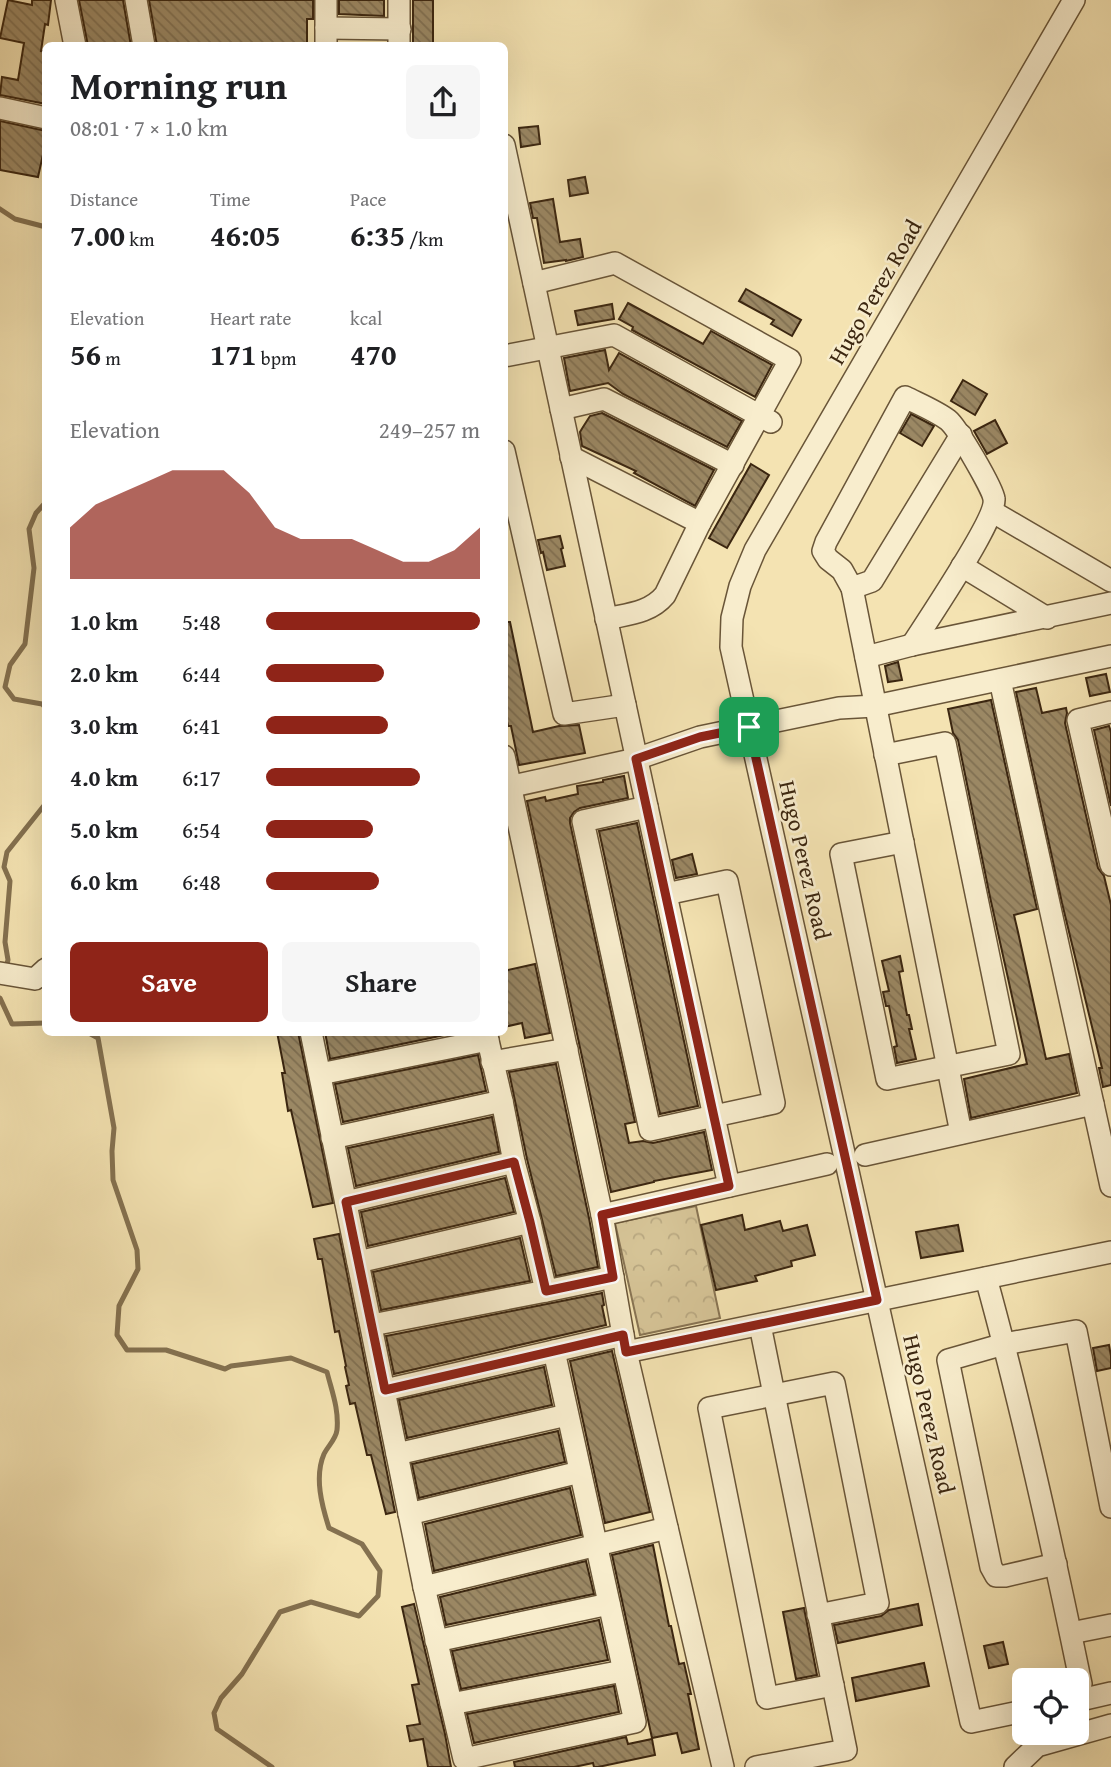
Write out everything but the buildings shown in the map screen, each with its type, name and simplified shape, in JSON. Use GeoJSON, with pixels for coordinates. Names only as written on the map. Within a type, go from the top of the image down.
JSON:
{"type":"FeatureCollection","features":[{"type":"Feature","properties":{"kind":"street"},"geometry":{"type":"LineString","coordinates":[[66,0],[74,42]]}},
{"type":"Feature","properties":{"kind":"street"},"geometry":{"type":"LineString","coordinates":[[136,0],[143,42]]}},
{"type":"Feature","properties":{"kind":"street"},"geometry":{"type":"LineString","coordinates":[[326,0],[326,37],[399,37],[399,0]]}},
{"type":"Feature","properties":{"kind":"street","name":"Hugo Perez Road"},"geometry":{"type":"LineString","coordinates":[[1012,1713],[971,1722],[731,647],[732,618],[740,586],[755,550],[1074,0]]}},
{"type":"Feature","properties":{"kind":"street"},"geometry":{"type":"LineString","coordinates":[[0,107],[42,117]]}},
{"type":"Feature","properties":{"kind":"street"},"geometry":{"type":"LineString","coordinates":[[508,163],[729,1186]]}},
{"type":"Feature","properties":{"kind":"street"},"geometry":{"type":"LineString","coordinates":[[534,283],[615,263],[790,360],[766,419],[733,465],[700,523],[665,595],[646,611],[606,619]]}},
{"type":"Feature","properties":{"kind":"street"},"geometry":{"type":"LineString","coordinates":[[508,355],[614,335],[766,419]]}},
{"type":"Feature","properties":{"kind":"street"},"geometry":{"type":"LineString","coordinates":[[912,645],[993,512],[995,499],[961,435],[949,420],[905,397],[823,551],[828,559],[842,570],[852,587],[961,1133]]}},
{"type":"Feature","properties":{"kind":"street"},"geometry":{"type":"LineString","coordinates":[[561,409],[604,399],[733,465]]}},
{"type":"Feature","properties":{"kind":"street"},"geometry":{"type":"LineString","coordinates":[[852,587],[872,581],[961,435]]}},
{"type":"Feature","properties":{"kind":"street"},"geometry":{"type":"LineString","coordinates":[[571,457],[700,523]]}},
{"type":"Feature","properties":{"kind":"street"},"geometry":{"type":"LineString","coordinates":[[508,469],[564,714],[625,705]]}},
{"type":"Feature","properties":{"kind":"street"},"geometry":{"type":"LineString","coordinates":[[993,512],[1111,581]]}},
{"type":"Feature","properties":{"kind":"street"},"geometry":{"type":"LineString","coordinates":[[962,566],[1047,618]]}},
{"type":"Feature","properties":{"kind":"street"},"geometry":{"type":"LineString","coordinates":[[866,657],[1111,604]]}},
{"type":"Feature","properties":{"kind":"street"},"geometry":{"type":"LineString","coordinates":[[723,1767],[625,1343],[602,1215],[508,787],[636,759],[702,752],[750,734],[842,720],[876,706],[1111,656]]}},
{"type":"Feature","properties":{"kind":"street"},"geometry":{"type":"LineString","coordinates":[[1000,680],[1093,1104],[1105,1134],[1111,1186]]}},
{"type":"Feature","properties":{"kind":"street"},"geometry":{"type":"LineString","coordinates":[[1111,712],[1078,720],[1111,865]]}},
{"type":"Feature","properties":{"kind":"street"},"geometry":{"type":"LineString","coordinates":[[885,755],[945,743],[1009,1054],[887,1079],[841,854],[903,842]]}},
{"type":"Feature","properties":{"kind":"street"},"geometry":{"type":"LineString","coordinates":[[647,807],[583,821],[650,1130],[775,1103],[727,881],[666,894]]}},
{"type":"Feature","properties":{"kind":"street"},"geometry":{"type":"LineString","coordinates":[[8,974],[34,979],[42,972]]}},
{"type":"Feature","properties":{"kind":"street"},"geometry":{"type":"LineString","coordinates":[[313,1036],[424,1587],[464,1759],[635,1722],[554,1351]]}},
{"type":"Feature","properties":{"kind":"street"},"geometry":{"type":"LineString","coordinates":[[320,1074],[487,1036],[546,1291]]}},
{"type":"Feature","properties":{"kind":"street"},"geometry":{"type":"LineString","coordinates":[[492,1062],[567,1049]]}},
{"type":"Feature","properties":{"kind":"street"},"geometry":{"type":"LineString","coordinates":[[332,1138],[502,1101]]}},
{"type":"Feature","properties":{"kind":"street"},"geometry":{"type":"LineString","coordinates":[[865,1155],[1093,1104]]}},
{"type":"Feature","properties":{"kind":"street"},"geometry":{"type":"LineString","coordinates":[[346,1202],[514,1162]]}},
{"type":"Feature","properties":{"kind":"street"},"geometry":{"type":"LineString","coordinates":[[602,1215],[827,1164]]}},
{"type":"Feature","properties":{"kind":"street"},"geometry":{"type":"LineString","coordinates":[[358,1262],[530,1222]]}},
{"type":"Feature","properties":{"kind":"street"},"geometry":{"type":"LineString","coordinates":[[385,1390],[554,1351],[760,1325],[1111,1252]]}},
{"type":"Feature","properties":{"kind":"street"},"geometry":{"type":"LineString","coordinates":[[372,1325],[613,1277]]}},
{"type":"Feature","properties":{"kind":"street"},"geometry":{"type":"LineString","coordinates":[[986,1278],[1056,1564],[1076,1668]]}},
{"type":"Feature","properties":{"kind":"street"},"geometry":{"type":"LineString","coordinates":[[756,1767],[846,1751],[760,1325]]}},
{"type":"Feature","properties":{"kind":"street"},"geometry":{"type":"LineString","coordinates":[[1056,1564],[1005,1576],[996,1576],[991,1567],[948,1360],[1004,1344],[1076,1331],[1111,1507]]}},
{"type":"Feature","properties":{"kind":"street"},"geometry":{"type":"LineString","coordinates":[[818,1615],[878,1602],[834,1383],[709,1408],[767,1698],[832,1685]]}},
{"type":"Feature","properties":{"kind":"street"},"geometry":{"type":"LineString","coordinates":[[397,1454],[568,1415]]}},
{"type":"Feature","properties":{"kind":"street"},"geometry":{"type":"LineString","coordinates":[[410,1514],[580,1472]]}},
{"type":"Feature","properties":{"kind":"street"},"geometry":{"type":"LineString","coordinates":[[424,1587],[667,1528]]}},
{"type":"Feature","properties":{"kind":"street"},"geometry":{"type":"LineString","coordinates":[[436,1641],[609,1604]]}},
{"type":"Feature","properties":{"kind":"street"},"geometry":{"type":"LineString","coordinates":[[1071,1633],[1111,1625]]}},
{"type":"Feature","properties":{"kind":"street"},"geometry":{"type":"LineString","coordinates":[[451,1704],[624,1671]]}},
{"type":"Feature","properties":{"kind":"street"},"geometry":{"type":"LineString","coordinates":[[1089,1692],[1111,1693]]}},
{"type":"Feature","properties":{"kind":"street"},"geometry":{"type":"LineString","coordinates":[[1016,1767],[1037,1746],[1111,1725]]}},
{"type":"Feature","properties":{"kind":"green space"},"geometry":{"type":"Polygon","coordinates":[[[696,1206],[720,1318],[640,1335],[615,1223],[696,1206]]]}},
{"type":"Feature","properties":{"kind":"waterway"},"geometry":{"type":"LineString","coordinates":[[0,209],[15,219],[42,226]]}},
{"type":"Feature","properties":{"kind":"waterway"},"geometry":{"type":"LineString","coordinates":[[42,506],[29,529],[34,568],[25,644],[10,665],[5,687],[14,699],[42,704]]}},
{"type":"Feature","properties":{"kind":"waterway"},"geometry":{"type":"LineString","coordinates":[[5,970],[8,960],[5,942],[10,881],[4,867],[7,852],[42,808]]}},
{"type":"Feature","properties":{"kind":"waterway"},"geometry":{"type":"LineString","coordinates":[[0,998],[12,1024],[42,1023]]}},
{"type":"Feature","properties":{"kind":"waterway"},"geometry":{"type":"LineString","coordinates":[[94,1036],[98,1038],[114,1128],[113,1180],[137,1250],[138,1269],[119,1306],[117,1335],[127,1350],[166,1350],[225,1369],[291,1358],[327,1372],[335,1401],[337,1422],[334,1439],[321,1463],[320,1491],[324,1510],[329,1528],[362,1544],[380,1571],[378,1596],[359,1616],[311,1602],[280,1612],[242,1674],[221,1698],[214,1713],[217,1729],[272,1767]]}},
{"type":"Feature","properties":{"kind":"route"},"geometry":{"type":"LineString","coordinates":[[749,727],[877,1300],[626,1352],[623,1335],[385,1390],[346,1202],[514,1162],[546,1291],[613,1277],[602,1215],[729,1186],[636,759],[700,737],[749,727]]}}]}
